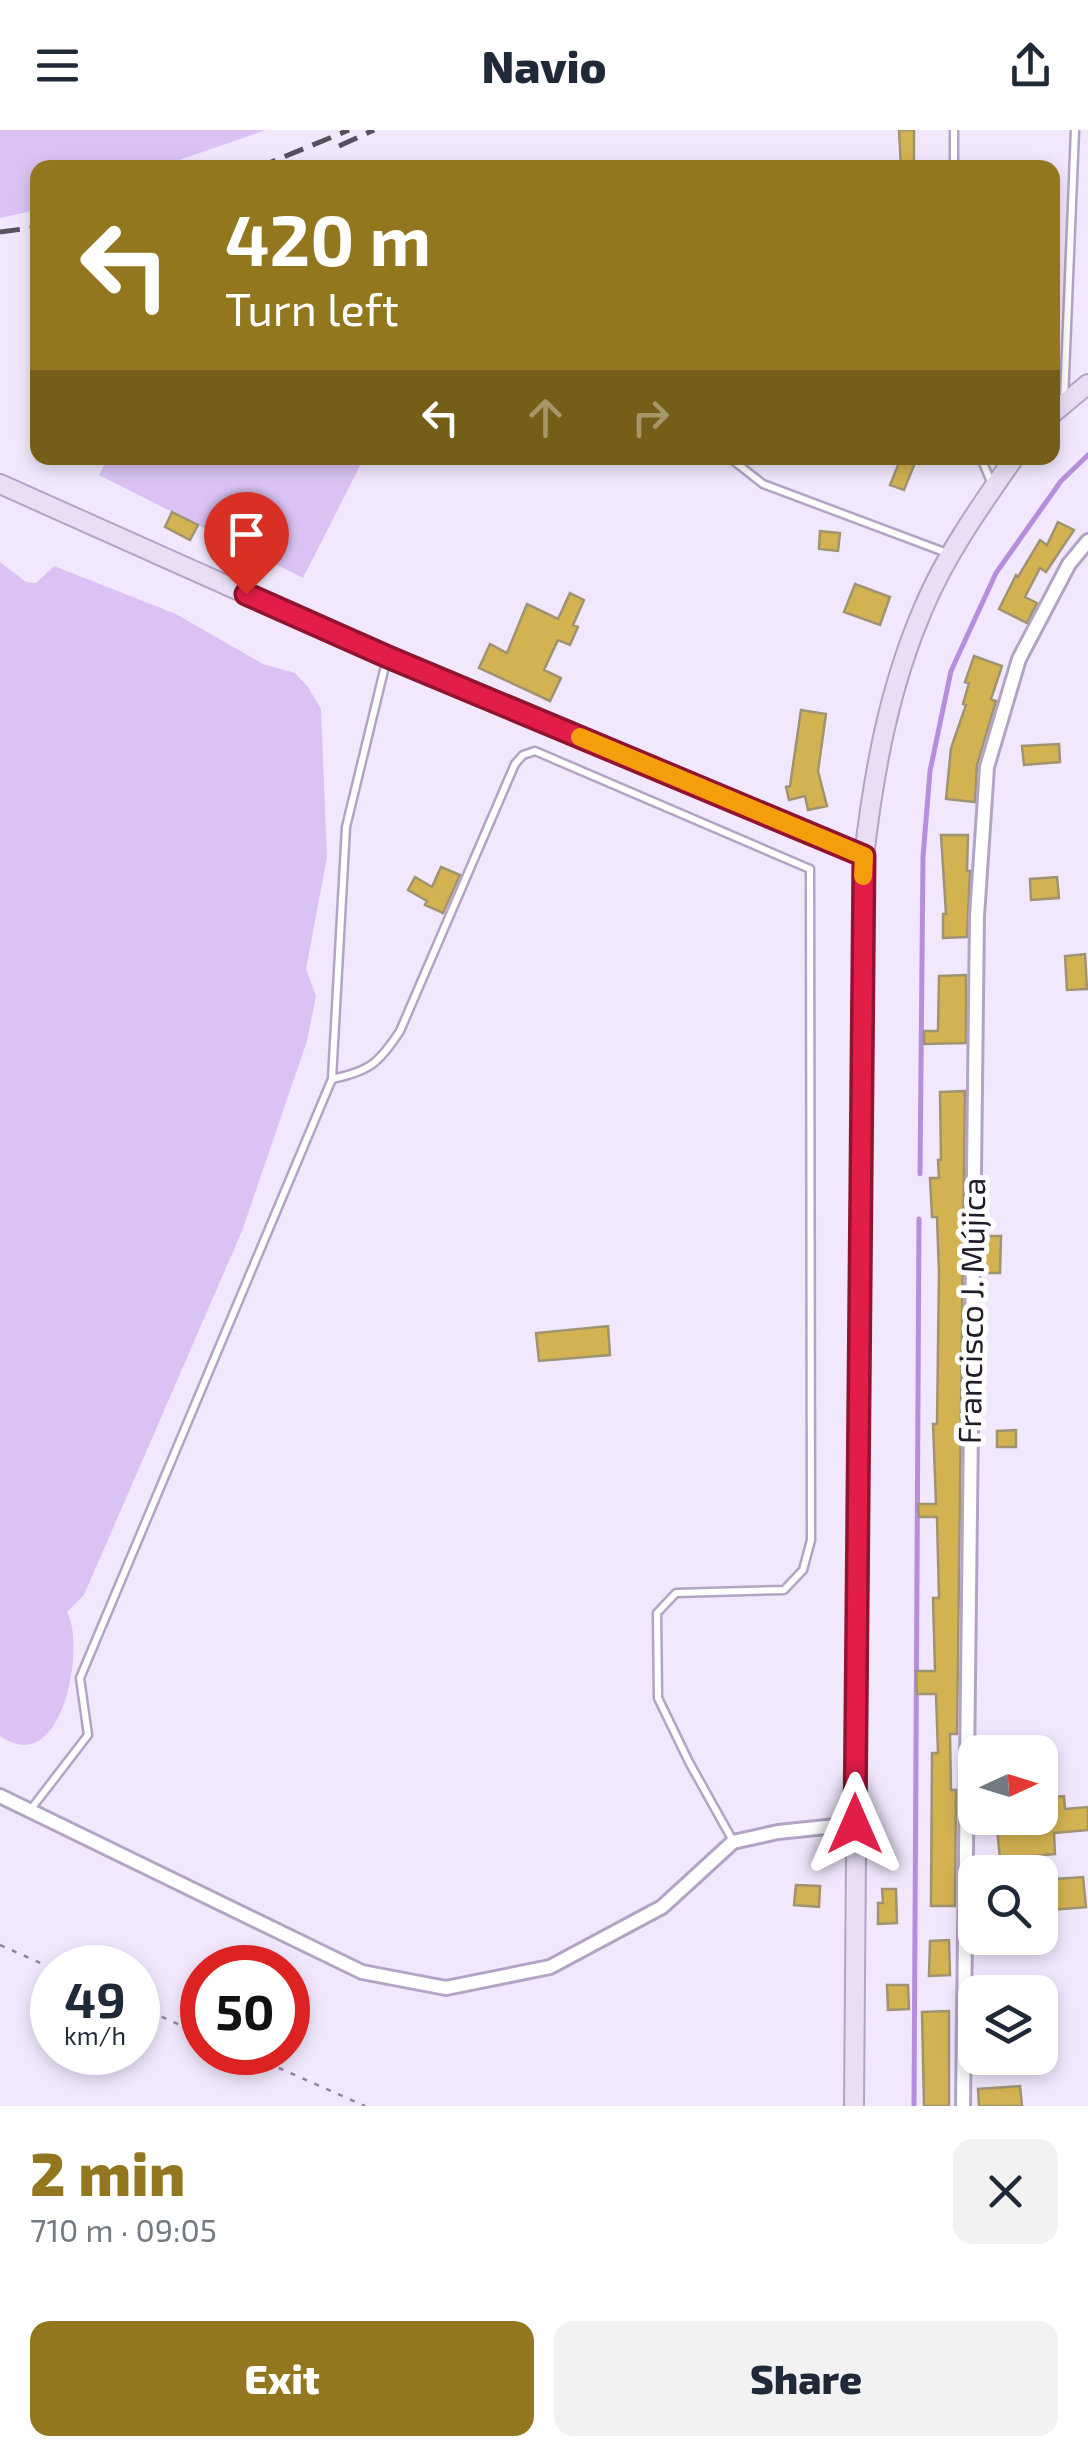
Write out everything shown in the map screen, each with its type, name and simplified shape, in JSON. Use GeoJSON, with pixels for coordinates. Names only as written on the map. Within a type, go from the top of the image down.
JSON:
{"type":"FeatureCollection","features":[{"type":"Feature","properties":{"kind":"main road"},"geometry":{"type":"LineString","coordinates":[[1060,405],[1088,384]]}},
{"type":"Feature","properties":{"kind":"main road"},"geometry":{"type":"LineString","coordinates":[[854,2106],[864,856],[873,778],[891,701],[923,608],[1009,465]]}},
{"type":"Feature","properties":{"kind":"main road"},"geometry":{"type":"LineString","coordinates":[[0,484],[388,657],[864,856]]}},
{"type":"Feature","properties":{"kind":"street","name":"Francisco J. Mújica"},"geometry":{"type":"LineString","coordinates":[[963,2106],[977,916],[987,766],[1019,659],[1069,564],[1088,540]]}},
{"type":"Feature","properties":{"kind":"street"},"geometry":{"type":"LineString","coordinates":[[0,1796],[362,1972],[446,1988],[550,1967],[662,1906],[733,1842],[778,1832],[855,1824]]}},
{"type":"Feature","properties":{"kind":"lane"},"geometry":{"type":"LineString","coordinates":[[954,130],[954,160]]}},
{"type":"Feature","properties":{"kind":"lane"},"geometry":{"type":"LineString","coordinates":[[1060,398],[1065,375],[1074,130]]}},
{"type":"Feature","properties":{"kind":"lane"},"geometry":{"type":"LineString","coordinates":[[1060,375],[1065,375]]}},
{"type":"Feature","properties":{"kind":"lane"},"geometry":{"type":"LineString","coordinates":[[739,465],[762,484],[952,555]]}},
{"type":"Feature","properties":{"kind":"lane"},"geometry":{"type":"LineString","coordinates":[[984,465],[994,486]]}},
{"type":"Feature","properties":{"kind":"lane"},"geometry":{"type":"LineString","coordinates":[[30,1810],[88,1735],[80,1678],[332,1080],[346,827],[388,657]]}},
{"type":"Feature","properties":{"kind":"lane"},"geometry":{"type":"LineString","coordinates":[[332,1080],[363,1073],[384,1056],[400,1031],[516,764],[523,756],[535,751],[810,869],[811,1540],[804,1570],[784,1590],[676,1594],[657,1613],[658,1698],[733,1842]]}},
{"type":"Feature","properties":{"kind":"path"},"geometry":{"type":"LineString","coordinates":[[0,1945],[30,1958]]}},
{"type":"Feature","properties":{"kind":"path"},"geometry":{"type":"LineString","coordinates":[[295,2075],[364,2106]]}},
{"type":"Feature","properties":{"kind":"shaded area"},"geometry":{"type":"Polygon","coordinates":[[[0,130],[266,130],[179,160],[30,160],[30,212],[0,218],[0,130]]]}},
{"type":"Feature","properties":{"kind":"shaded area"},"geometry":{"type":"Polygon","coordinates":[[[104,465],[360,465],[303,578],[99,475],[104,465]]]}},
{"type":"Feature","properties":{"kind":"shaded area"},"geometry":{"type":"Polygon","coordinates":[[[0,562],[26,582],[36,583],[54,566],[176,614],[263,664],[295,673],[321,709],[327,857],[306,969],[316,996],[307,1041],[242,1231],[84,1595],[67,1612],[73,1652],[64,1703],[54,1725],[40,1740],[22,1745],[0,1736],[0,562]]]}},
{"type":"Feature","properties":{"kind":"building"},"geometry":{"type":"Polygon","coordinates":[[[899,130],[914,130],[914,160],[901,160],[899,130]]]}},
{"type":"Feature","properties":{"kind":"building"},"geometry":{"type":"Polygon","coordinates":[[[898,465],[914,465],[904,490],[890,485],[898,465]]]}},
{"type":"Feature","properties":{"kind":"building"},"geometry":{"type":"Polygon","coordinates":[[[172,512],[198,525],[190,540],[165,527],[172,512]]]}},
{"type":"Feature","properties":{"kind":"building"},"geometry":{"type":"Polygon","coordinates":[[[1058,522],[1074,530],[1046,572],[1040,568],[1025,597],[1037,603],[1027,623],[999,609],[1016,575],[1040,540],[1047,545],[1058,522]]]}},
{"type":"Feature","properties":{"kind":"building"},"geometry":{"type":"Polygon","coordinates":[[[820,531],[840,533],[838,551],[819,549],[820,531]]]}},
{"type":"Feature","properties":{"kind":"building"},"geometry":{"type":"Polygon","coordinates":[[[855,584],[890,597],[880,625],[844,612],[855,584]]]}},
{"type":"Feature","properties":{"kind":"building"},"geometry":{"type":"Polygon","coordinates":[[[570,593],[584,600],[573,625],[578,627],[570,645],[558,640],[544,670],[561,678],[550,701],[479,668],[490,644],[507,653],[527,604],[558,619],[570,593]]]}},
{"type":"Feature","properties":{"kind":"building"},"geometry":{"type":"Polygon","coordinates":[[[974,656],[1002,666],[977,765],[975,802],[946,799],[951,748],[966,705],[963,704],[969,683],[965,682],[974,656]]]}},
{"type":"Feature","properties":{"kind":"building"},"geometry":{"type":"Polygon","coordinates":[[[801,710],[826,714],[818,771],[827,806],[808,810],[805,796],[789,800],[786,787],[790,786],[801,710]]]}},
{"type":"Feature","properties":{"kind":"building"},"geometry":{"type":"Polygon","coordinates":[[[1059,744],[1060,762],[1024,765],[1022,746],[1059,744]]]}},
{"type":"Feature","properties":{"kind":"building"},"geometry":{"type":"Polygon","coordinates":[[[941,835],[968,835],[967,937],[943,938],[946,914],[941,835]]]}},
{"type":"Feature","properties":{"kind":"building"},"geometry":{"type":"Polygon","coordinates":[[[441,867],[460,875],[443,913],[425,905],[427,901],[408,890],[415,877],[432,887],[441,867]]]}},
{"type":"Feature","properties":{"kind":"building"},"geometry":{"type":"Polygon","coordinates":[[[1057,877],[1059,898],[1031,900],[1030,879],[1057,877]]]}},
{"type":"Feature","properties":{"kind":"building"},"geometry":{"type":"Polygon","coordinates":[[[1085,954],[1087,989],[1067,990],[1065,956],[1085,954]]]}},
{"type":"Feature","properties":{"kind":"building"},"geometry":{"type":"Polygon","coordinates":[[[966,975],[966,1043],[924,1044],[924,1031],[938,1031],[939,976],[966,975]]]}},
{"type":"Feature","properties":{"kind":"building"},"geometry":{"type":"Polygon","coordinates":[[[965,1091],[957,1734],[950,1734],[951,1790],[956,1790],[955,1906],[931,1906],[932,1753],[938,1753],[936,1694],[917,1694],[916,1671],[935,1671],[933,1598],[939,1598],[937,1517],[919,1517],[918,1504],[936,1504],[933,1424],[937,1424],[939,1273],[937,1217],[932,1217],[930,1178],[939,1178],[940,1092],[965,1091]]]}},
{"type":"Feature","properties":{"kind":"building"},"geometry":{"type":"Polygon","coordinates":[[[983,1236],[1001,1236],[1000,1273],[983,1273],[983,1236]]]}},
{"type":"Feature","properties":{"kind":"building"},"geometry":{"type":"Polygon","coordinates":[[[608,1326],[610,1355],[539,1361],[536,1333],[608,1326]]]}},
{"type":"Feature","properties":{"kind":"building"},"geometry":{"type":"Polygon","coordinates":[[[1016,1430],[1016,1447],[997,1447],[997,1431],[1016,1430]]]}},
{"type":"Feature","properties":{"kind":"building"},"geometry":{"type":"Polygon","coordinates":[[[1058,1796],[1064,1796],[1065,1809],[1088,1807],[1088,1830],[1058,1833],[1058,1796]]]}},
{"type":"Feature","properties":{"kind":"building"},"geometry":{"type":"Polygon","coordinates":[[[998,1835],[1054,1835],[1055,1854],[1000,1855],[998,1835]]]}},
{"type":"Feature","properties":{"kind":"building"},"geometry":{"type":"Polygon","coordinates":[[[1083,1877],[1086,1907],[1058,1909],[1058,1879],[1083,1877]]]}},
{"type":"Feature","properties":{"kind":"building"},"geometry":{"type":"Polygon","coordinates":[[[796,1885],[820,1886],[819,1907],[794,1905],[796,1885]]]}},
{"type":"Feature","properties":{"kind":"building"},"geometry":{"type":"Polygon","coordinates":[[[882,1889],[896,1889],[897,1923],[878,1924],[882,1889]]]}},
{"type":"Feature","properties":{"kind":"building"},"geometry":{"type":"Polygon","coordinates":[[[949,1940],[950,1975],[929,1976],[930,1941],[949,1940]]]}},
{"type":"Feature","properties":{"kind":"building"},"geometry":{"type":"Polygon","coordinates":[[[887,1985],[908,1985],[909,2009],[888,2010],[887,1985]]]}},
{"type":"Feature","properties":{"kind":"building"},"geometry":{"type":"Polygon","coordinates":[[[949,2011],[949,2106],[924,2106],[922,2012],[949,2011]]]}},
{"type":"Feature","properties":{"kind":"building"},"geometry":{"type":"Polygon","coordinates":[[[1020,2086],[1022,2106],[979,2106],[978,2089],[1020,2086]]]}},
{"type":"Feature","properties":{"kind":"waterway"},"geometry":{"type":"LineString","coordinates":[[920,1174],[923,857],[930,771],[951,671],[996,573],[1061,481],[1088,455]]}},
{"type":"Feature","properties":{"kind":"waterway"},"geometry":{"type":"LineString","coordinates":[[914,2106],[919,1219]]}},
{"type":"Feature","properties":{"kind":"railway"},"geometry":{"type":"LineString","coordinates":[[276,160],[349,130]]}},
{"type":"Feature","properties":{"kind":"railway"},"geometry":{"type":"LineString","coordinates":[[339,146],[374,130]]}},
{"type":"Feature","properties":{"kind":"railway"},"geometry":{"type":"LineString","coordinates":[[0,232],[30,228]]}},
{"type":"Feature","properties":{"kind":"slow traffic"},"geometry":{"type":"LineString","coordinates":[[580,737],[864,856],[863,876]]}},
{"type":"Feature","properties":{"kind":"route"},"geometry":{"type":"LineString","coordinates":[[246,594],[864,856],[855,1824]]}}]}
